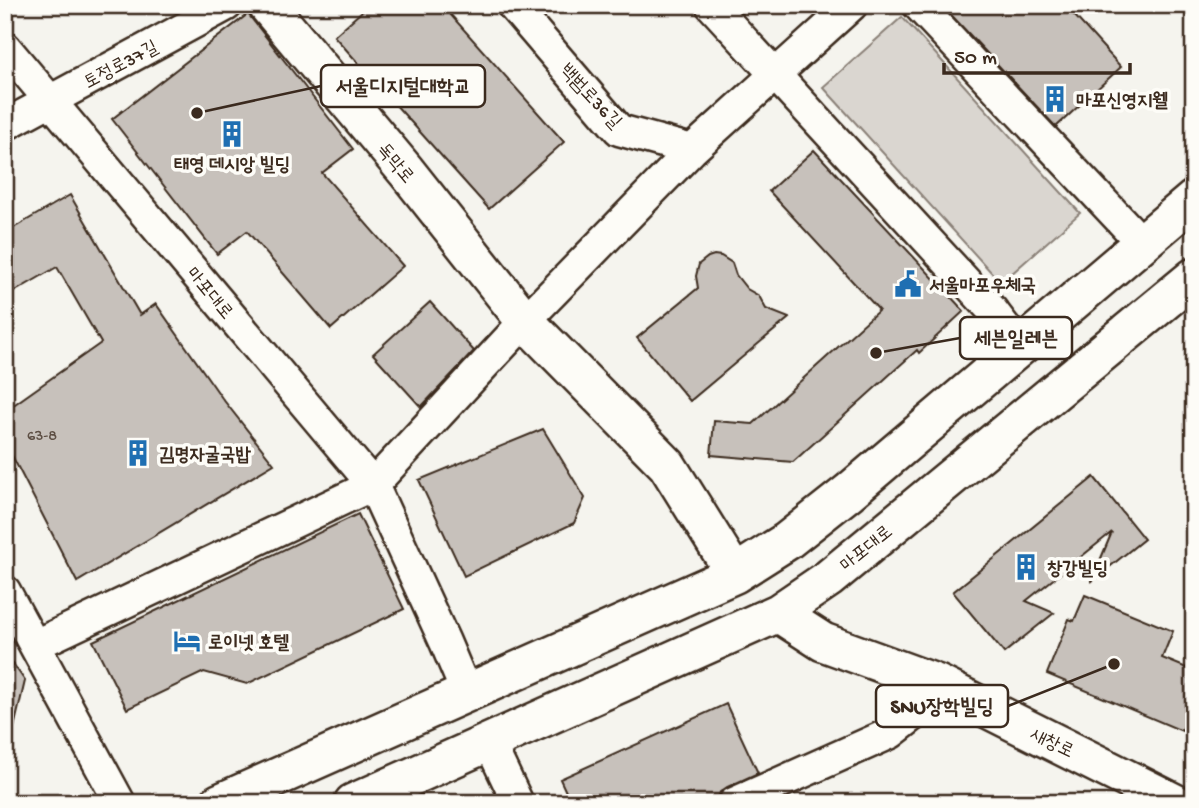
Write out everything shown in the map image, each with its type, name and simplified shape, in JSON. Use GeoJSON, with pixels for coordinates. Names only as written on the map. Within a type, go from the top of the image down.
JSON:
{"type":"FeatureCollection","features":[{"type":"Feature","properties":{"kind":"main road","name":"독막로"},"geometry":{"type":"LineString","coordinates":[[267,5],[525,321],[667,465],[735,574]]}},
{"type":"Feature","properties":{"kind":"main road"},"geometry":{"type":"LineString","coordinates":[[219,803],[735,574],[786,541],[849,492],[1194,199]]}},
{"type":"Feature","properties":{"kind":"main road","name":"마포대로"},"geometry":{"type":"LineString","coordinates":[[353,803],[778,613],[828,579],[1194,277]]}},
{"type":"Feature","properties":{"kind":"main road","name":"새창로"},"geometry":{"type":"LineString","coordinates":[[778,613],[823,642],[937,684],[1175,803]]}},
{"type":"Feature","properties":{"kind":"street","name":"토정로37길"},"geometry":{"type":"LineString","coordinates":[[5,125],[227,5]]}},
{"type":"Feature","properties":{"kind":"street","name":"백범로36길"},"geometry":{"type":"LineString","coordinates":[[512,5],[619,130],[692,150]]}},
{"type":"Feature","properties":{"kind":"street"},"geometry":{"type":"LineString","coordinates":[[711,5],[992,310],[1021,348]]}},
{"type":"Feature","properties":{"kind":"street"},"geometry":{"type":"LineString","coordinates":[[35,645],[373,485],[525,321],[692,150],[852,5]]}},
{"type":"Feature","properties":{"kind":"street"},"geometry":{"type":"LineString","coordinates":[[918,5],[1142,243]]}},
{"type":"Feature","properties":{"kind":"street"},"geometry":{"type":"LineString","coordinates":[[5,47],[49,100]]}},
{"type":"Feature","properties":{"kind":"street","name":"마포대로"},"geometry":{"type":"LineString","coordinates":[[49,100],[373,485],[467,694]]}},
{"type":"Feature","properties":{"kind":"street"},"geometry":{"type":"LineString","coordinates":[[5,590],[120,803]]}},
{"type":"Feature","properties":{"kind":"street"},"geometry":{"type":"LineString","coordinates":[[734,803],[891,733],[918,712],[937,684]]}},
{"type":"Feature","properties":{"kind":"street"},"geometry":{"type":"LineString","coordinates":[[489,742],[518,803]]}},
{"type":"Feature","properties":{"kind":"shaded area"},"geometry":{"type":"Polygon","coordinates":[[[902,17],[1080,213],[1001,283],[823,87],[902,17]]]}},
{"type":"Feature","properties":{"kind":"building"},"geometry":{"type":"Polygon","coordinates":[[[369,5],[442,5],[564,142],[489,209],[334,36],[369,5]]]}},
{"type":"Feature","properties":{"kind":"building","name":"마포신영지웰"},"geometry":{"type":"Polygon","coordinates":[[[942,5],[1065,5],[1121,67],[1056,127],[942,5]]]}},
{"type":"Feature","properties":{"kind":"building","name":"태영 데시앙 빌딩"},"geometry":{"type":"Polygon","coordinates":[[[248,14],[353,149],[322,173],[403,266],[331,329],[247,231],[217,254],[112,119],[248,14]]]}},
{"type":"Feature","properties":{"kind":"building"},"geometry":{"type":"Polygon","coordinates":[[[814,150],[964,311],[793,462],[711,455],[714,421],[753,424],[879,310],[769,191],[814,150]]]}},
{"type":"Feature","properties":{"kind":"building","name":"김명자굴국밥"},"geometry":{"type":"Polygon","coordinates":[[[70,195],[140,315],[156,304],[222,398],[274,464],[77,582],[5,442],[5,411],[101,343],[57,267],[5,297],[5,233],[70,195]]]}},
{"type":"Feature","properties":{"kind":"building"},"geometry":{"type":"Polygon","coordinates":[[[714,255],[732,263],[736,275],[747,289],[759,296],[766,309],[789,318],[690,401],[637,338],[698,288],[696,276],[699,264],[714,255]]]}},
{"type":"Feature","properties":{"kind":"building"},"geometry":{"type":"Polygon","coordinates":[[[430,302],[474,351],[421,407],[373,354],[430,302]]]}},
{"type":"Feature","properties":{"kind":"building"},"geometry":{"type":"Polygon","coordinates":[[[543,429],[585,498],[574,523],[464,576],[419,480],[543,429]]]}},
{"type":"Feature","properties":{"kind":"building","name":"창강빌딩"},"geometry":{"type":"Polygon","coordinates":[[[1094,477],[1144,539],[1091,582],[1112,532],[1026,601],[1054,613],[1004,653],[953,592],[1094,477]]]}},
{"type":"Feature","properties":{"kind":"building"},"geometry":{"type":"Polygon","coordinates":[[[358,514],[404,609],[247,684],[204,672],[127,709],[93,641],[358,514]]]}},
{"type":"Feature","properties":{"kind":"building"},"geometry":{"type":"Polygon","coordinates":[[[1085,595],[1173,631],[1162,658],[1194,671],[1194,701],[1182,731],[1047,674],[1069,619],[1074,621],[1085,595]]]}},
{"type":"Feature","properties":{"kind":"building"},"geometry":{"type":"Polygon","coordinates":[[[5,652],[25,681],[13,732],[5,731],[5,652]]]}},
{"type":"Feature","properties":{"kind":"building"},"geometry":{"type":"Polygon","coordinates":[[[726,704],[758,773],[727,787],[720,792],[718,798],[708,803],[571,803],[560,779],[726,704]]]}},
{"type":"Feature","properties":{"kind":"place","name":"마포신영지웰"},"geometry":{"type":"Point","coordinates":[1055,99]}},
{"type":"Feature","properties":{"kind":"place","name":"서울디지털대학교"},"geometry":{"type":"Point","coordinates":[197,113]}},
{"type":"Feature","properties":{"kind":"place","name":"태영 데시앙 빌딩"},"geometry":{"type":"Point","coordinates":[232,134]}},
{"type":"Feature","properties":{"kind":"place","name":"서울마포우체국"},"geometry":{"type":"Point","coordinates":[908,284]}},
{"type":"Feature","properties":{"kind":"place","name":"세븐일레븐"},"geometry":{"type":"Point","coordinates":[876,353]}},
{"type":"Feature","properties":{"kind":"place","name":"김명자굴국밥"},"geometry":{"type":"Point","coordinates":[138,453]}},
{"type":"Feature","properties":{"kind":"place","name":"창강빌딩"},"geometry":{"type":"Point","coordinates":[1026,567]}},
{"type":"Feature","properties":{"kind":"place","name":"로이넷 호텔"},"geometry":{"type":"Point","coordinates":[187,641]}},
{"type":"Feature","properties":{"kind":"place","name":"SNU장학빌딩"},"geometry":{"type":"Point","coordinates":[1114,664]}}]}
